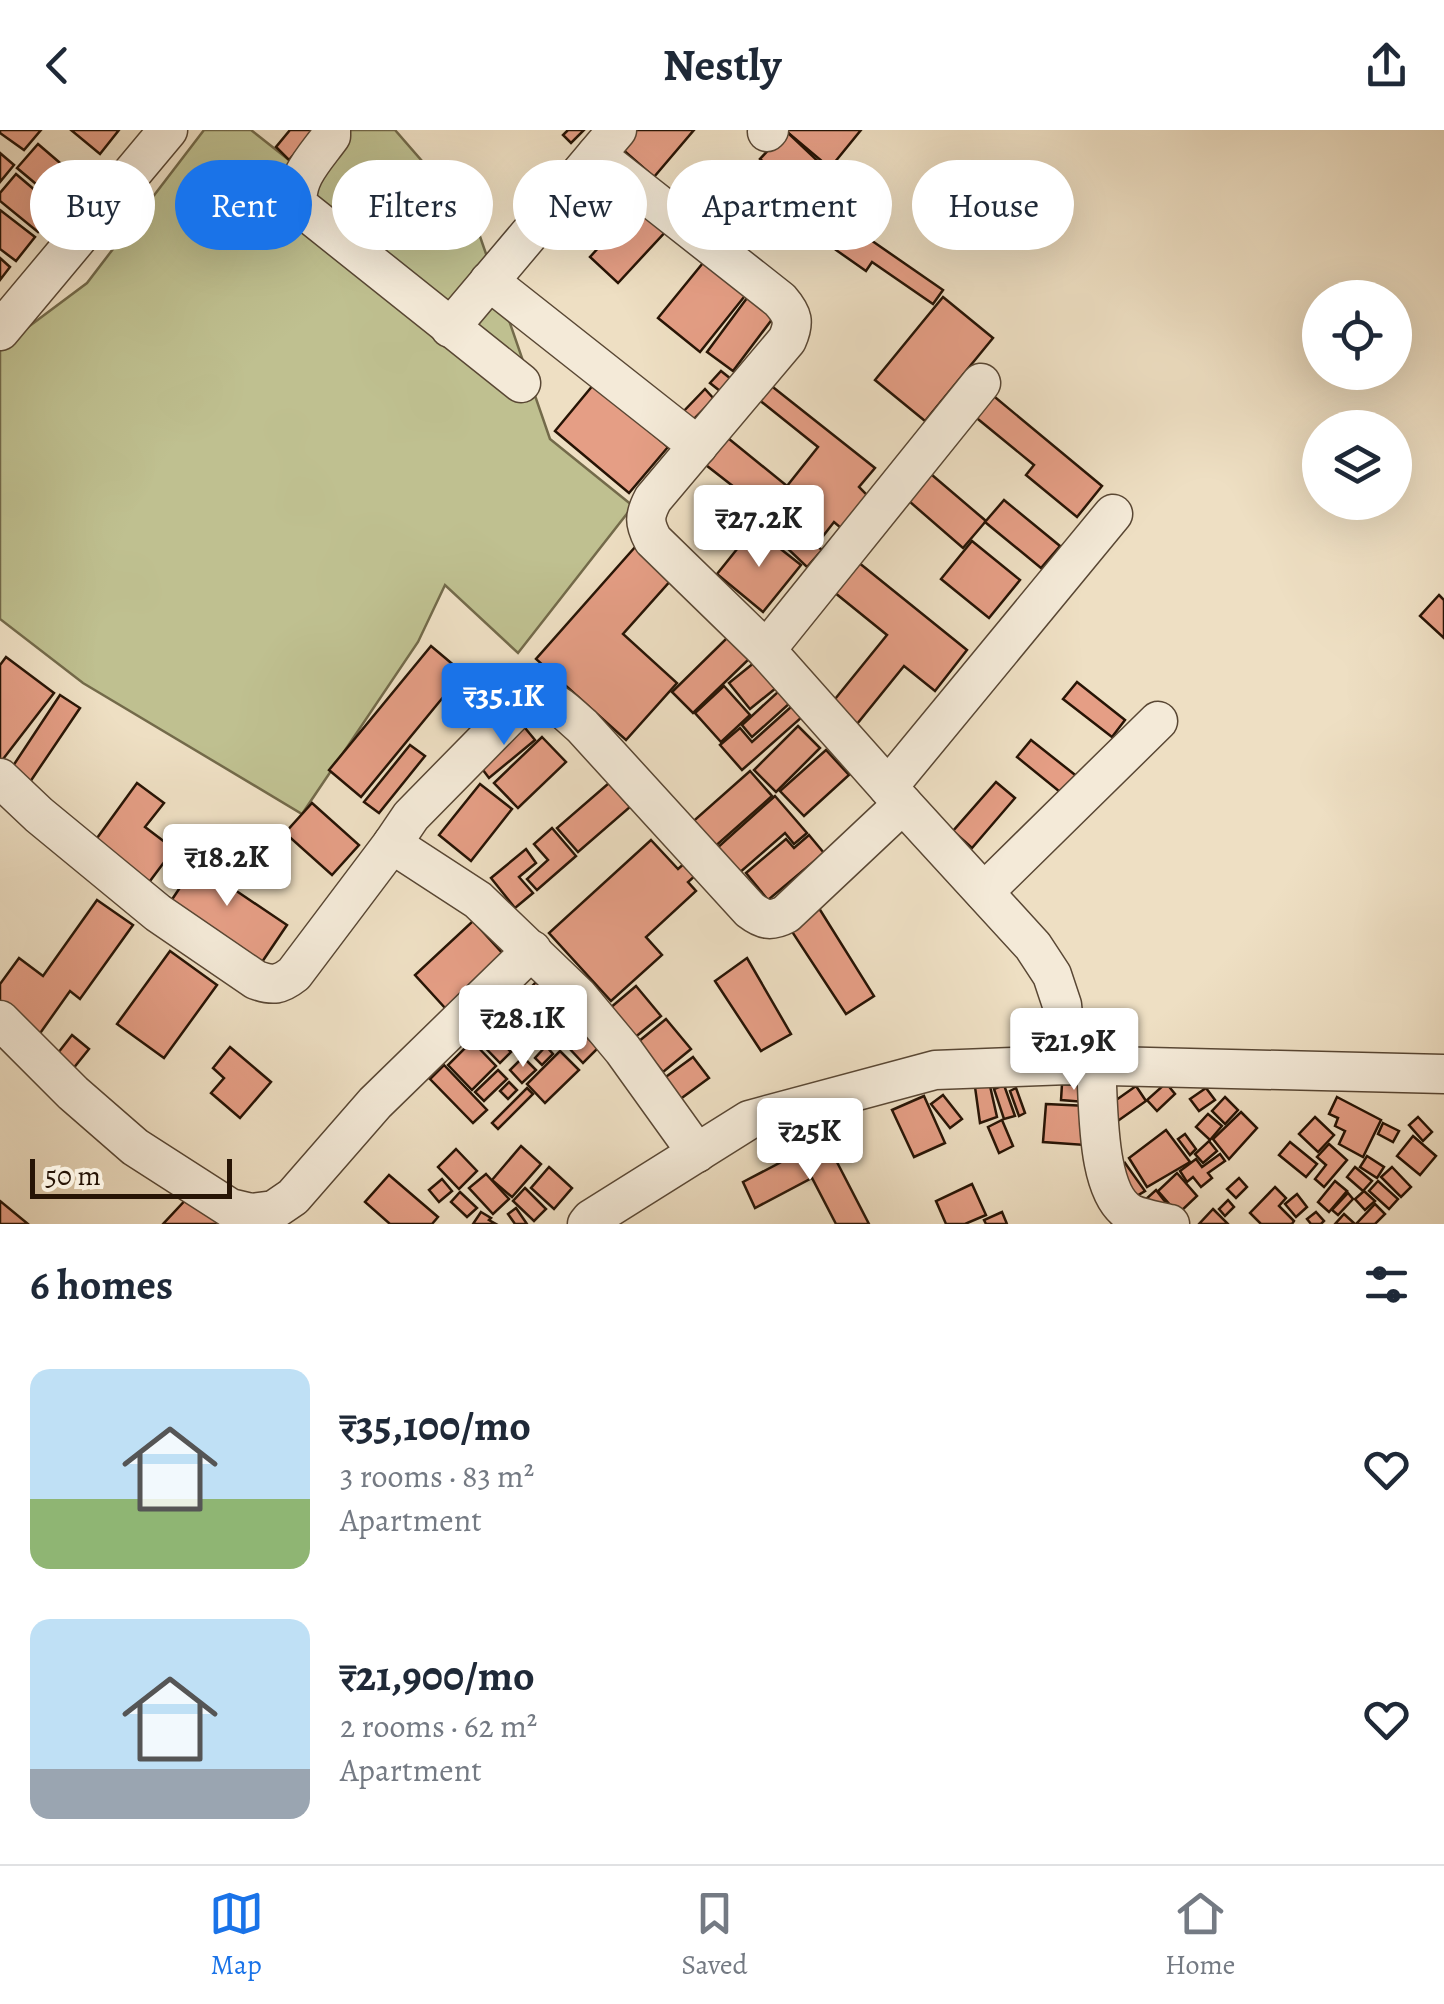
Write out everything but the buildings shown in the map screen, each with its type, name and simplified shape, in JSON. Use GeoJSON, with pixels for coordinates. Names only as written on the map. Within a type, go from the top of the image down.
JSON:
{"type":"FeatureCollection","features":[{"type":"Feature","properties":{"kind":"street"},"geometry":{"type":"LineString","coordinates":[[0,330],[168,130]]}},
{"type":"Feature","properties":{"kind":"street"},"geometry":{"type":"LineString","coordinates":[[331,130],[331,136],[300,181],[298,204],[521,384]]}},
{"type":"Feature","properties":{"kind":"street"},"geometry":{"type":"LineString","coordinates":[[450,328],[606,142],[792,314],[793,326],[787,340],[654,499],[645,525],[653,540],[766,650],[1033,946],[1052,975],[1082,1066],[1108,1188],[1130,1213],[1170,1224]]}},
{"type":"Feature","properties":{"kind":"street"},"geometry":{"type":"LineString","coordinates":[[489,282],[698,446]]}},
{"type":"Feature","properties":{"kind":"street"},"geometry":{"type":"LineString","coordinates":[[766,650],[982,383]]}},
{"type":"Feature","properties":{"kind":"street"},"geometry":{"type":"LineString","coordinates":[[0,778],[38,815],[158,913],[270,986],[294,974],[410,816],[524,700],[538,696],[550,700],[582,726],[750,910],[761,919],[774,920],[786,914],[895,796],[1113,514]]}},
{"type":"Feature","properties":{"kind":"street"},"geometry":{"type":"LineString","coordinates":[[984,892],[1158,721]]}},
{"type":"Feature","properties":{"kind":"street"},"geometry":{"type":"LineString","coordinates":[[392,844],[478,900],[578,996],[623,1050],[697,1152]]}},
{"type":"Feature","properties":{"kind":"street"},"geometry":{"type":"LineString","coordinates":[[0,1020],[73,1094],[135,1147],[230,1208],[262,1212],[274,1210],[293,1197],[375,1103],[532,950]]}},
{"type":"Feature","properties":{"kind":"street"},"geometry":{"type":"LineString","coordinates":[[586,1224],[748,1120],[935,1070],[1082,1066],[1444,1074]]}},
{"type":"Feature","properties":{"kind":"green space"},"geometry":{"type":"Polygon","coordinates":[[[204,130],[251,130],[289,160],[181,160],[204,130]]]}},
{"type":"Feature","properties":{"kind":"green space"},"geometry":{"type":"Polygon","coordinates":[[[315,130],[395,130],[421,160],[332,160],[332,250],[485,250],[550,439],[633,506],[518,653],[445,585],[418,642],[302,814],[83,683],[0,619],[0,348],[87,283],[112,250],[155,250],[155,194],[175,168],[175,250],[312,250],[312,160],[289,160],[315,130]]]}}]}
